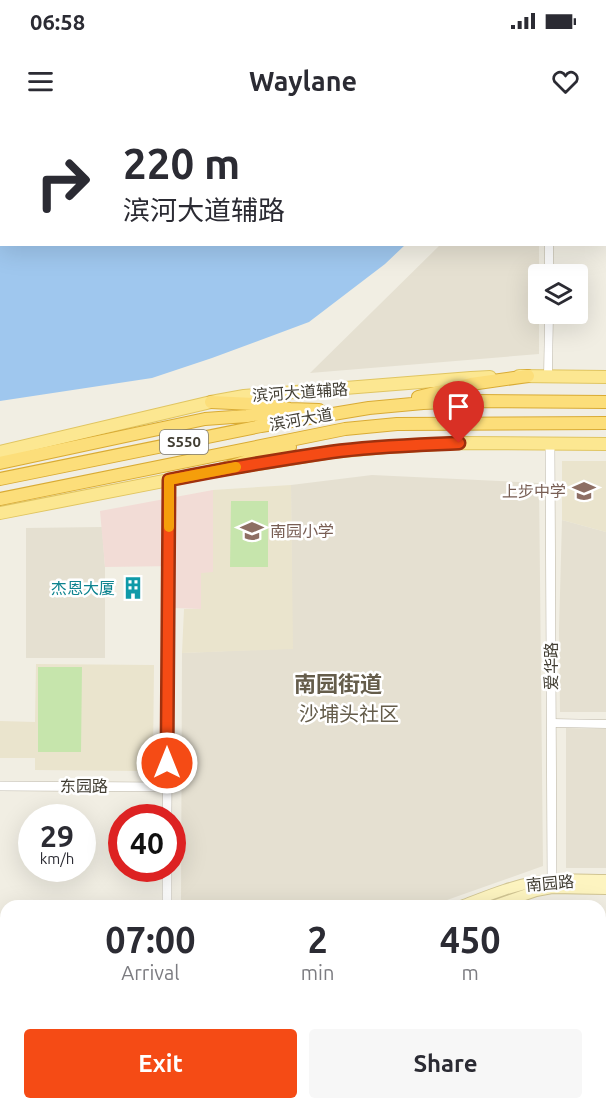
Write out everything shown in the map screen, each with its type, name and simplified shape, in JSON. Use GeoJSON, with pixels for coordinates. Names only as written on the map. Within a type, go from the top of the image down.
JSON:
{"type":"FeatureCollection","features":[{"type":"Feature","properties":{"kind":"highway"},"geometry":{"type":"LineString","coordinates":[[369,408],[471,384],[528,376]]}},
{"type":"Feature","properties":{"kind":"highway","name":"滨河大道"},"geometry":{"type":"LineString","coordinates":[[0,479],[344,411],[423,403],[477,401],[606,402]]}},
{"type":"Feature","properties":{"kind":"highway"},"geometry":{"type":"LineString","coordinates":[[212,402],[253,404],[290,410],[344,411]]}},
{"type":"Feature","properties":{"kind":"highway"},"geometry":{"type":"LineString","coordinates":[[0,463],[205,418],[247,416],[290,410]]}},
{"type":"Feature","properties":{"kind":"highway","name":"滨河大道"},"geometry":{"type":"LineString","coordinates":[[0,499],[345,429],[433,423],[606,423]]}},
{"type":"Feature","properties":{"kind":"highway"},"geometry":{"type":"LineString","coordinates":[[220,470],[345,429]]}},
{"type":"Feature","properties":{"kind":"main road","name":"滨河大道辅路"},"geometry":{"type":"LineString","coordinates":[[0,452],[244,396],[471,378],[606,377]]}},
{"type":"Feature","properties":{"kind":"main road"},"geometry":{"type":"LineString","coordinates":[[0,513],[220,470],[332,452],[459,443],[606,444]]}},
{"type":"Feature","properties":{"kind":"main road","name":"南园路"},"geometry":{"type":"LineString","coordinates":[[478,900],[521,885],[606,880]]}},
{"type":"Feature","properties":{"kind":"main road","name":"南园路"},"geometry":{"type":"LineString","coordinates":[[522,900],[552,884],[606,889]]}},
{"type":"Feature","properties":{"kind":"street"},"geometry":{"type":"LineString","coordinates":[[549,246],[549,264]]}},
{"type":"Feature","properties":{"kind":"street"},"geometry":{"type":"LineString","coordinates":[[548,376],[549,324]]}},
{"type":"Feature","properties":{"kind":"street","name":"爱华路"},"geometry":{"type":"LineString","coordinates":[[550,444],[552,884]]}},
{"type":"Feature","properties":{"kind":"street"},"geometry":{"type":"LineString","coordinates":[[167,804],[169,480]]}},
{"type":"Feature","properties":{"kind":"street"},"geometry":{"type":"LineString","coordinates":[[552,723],[606,724]]}},
{"type":"Feature","properties":{"kind":"street","name":"东园路"},"geometry":{"type":"LineString","coordinates":[[0,786],[167,786]]}},
{"type":"Feature","properties":{"kind":"street"},"geometry":{"type":"LineString","coordinates":[[167,882],[167,900]]}},
{"type":"Feature","properties":{"kind":"shaded area"},"geometry":{"type":"Polygon","coordinates":[[[439,246],[539,246],[539,264],[528,264],[528,324],[539,324],[539,354],[310,373],[439,246]]]}},
{"type":"Feature","properties":{"kind":"shaded area","name":"上步中学"},"geometry":{"type":"Polygon","coordinates":[[[562,461],[606,461],[606,532],[562,520],[562,461]]]}},
{"type":"Feature","properties":{"kind":"shaded area"},"geometry":{"type":"Polygon","coordinates":[[[372,475],[539,483],[543,866],[447,900],[181,900],[181,882],[186,882],[186,804],[181,804],[182,653],[292,648],[291,485],[372,475]]]}},
{"type":"Feature","properties":{"kind":"shaded area","name":"南园小学"},"geometry":{"type":"Polygon","coordinates":[[[291,485],[293,649],[182,653],[184,609],[201,609],[201,572],[213,572],[213,490],[291,485]]]}},
{"type":"Feature","properties":{"kind":"shaded area"},"geometry":{"type":"Polygon","coordinates":[[[213,490],[213,572],[201,573],[201,609],[175,608],[175,566],[105,567],[100,511],[213,490]]]}},
{"type":"Feature","properties":{"kind":"shaded area"},"geometry":{"type":"Polygon","coordinates":[[[562,520],[606,532],[606,712],[560,712],[559,630],[562,520]]]}},
{"type":"Feature","properties":{"kind":"shaded area"},"geometry":{"type":"Polygon","coordinates":[[[102,527],[105,567],[105,658],[26,658],[26,528],[102,527]]]}},
{"type":"Feature","properties":{"kind":"shaded area"},"geometry":{"type":"Polygon","coordinates":[[[36,664],[154,665],[153,759],[140,771],[35,770],[35,758],[0,758],[0,721],[35,722],[36,664]]]}},
{"type":"Feature","properties":{"kind":"shaded area"},"geometry":{"type":"Polygon","coordinates":[[[566,728],[606,729],[606,868],[566,868],[566,728]]]}},
{"type":"Feature","properties":{"kind":"green space"},"geometry":{"type":"Polygon","coordinates":[[[231,501],[268,501],[268,567],[230,567],[231,501]]]}},
{"type":"Feature","properties":{"kind":"green space"},"geometry":{"type":"Polygon","coordinates":[[[38,667],[82,667],[81,752],[38,752],[38,667]]]}},
{"type":"Feature","properties":{"kind":"water"},"geometry":{"type":"Polygon","coordinates":[[[0,246],[404,246],[385,264],[309,322],[152,378],[0,401],[0,246]]]}},
{"type":"Feature","properties":{"kind":"slow traffic"},"geometry":{"type":"LineString","coordinates":[[169,527],[169,480],[236,467]]}},
{"type":"Feature","properties":{"kind":"place","name":"上步中学"},"geometry":{"type":"Point","coordinates":[584,491]}},
{"type":"Feature","properties":{"kind":"place","name":"南园小学"},"geometry":{"type":"Point","coordinates":[252,531]}},
{"type":"Feature","properties":{"kind":"place","name":"杰恩大厦"},"geometry":{"type":"Point","coordinates":[133,588]}},
{"type":"Feature","properties":{"kind":"district","name":"南园街道"},"geometry":{"type":"Point","coordinates":[338,684]}},
{"type":"Feature","properties":{"kind":"district","name":"沙埔头社区"},"geometry":{"type":"Point","coordinates":[349,714]}},
{"type":"Feature","properties":{"kind":"route"},"geometry":{"type":"LineString","coordinates":[[167,763],[169,480],[332,452],[459,443]]}}]}
